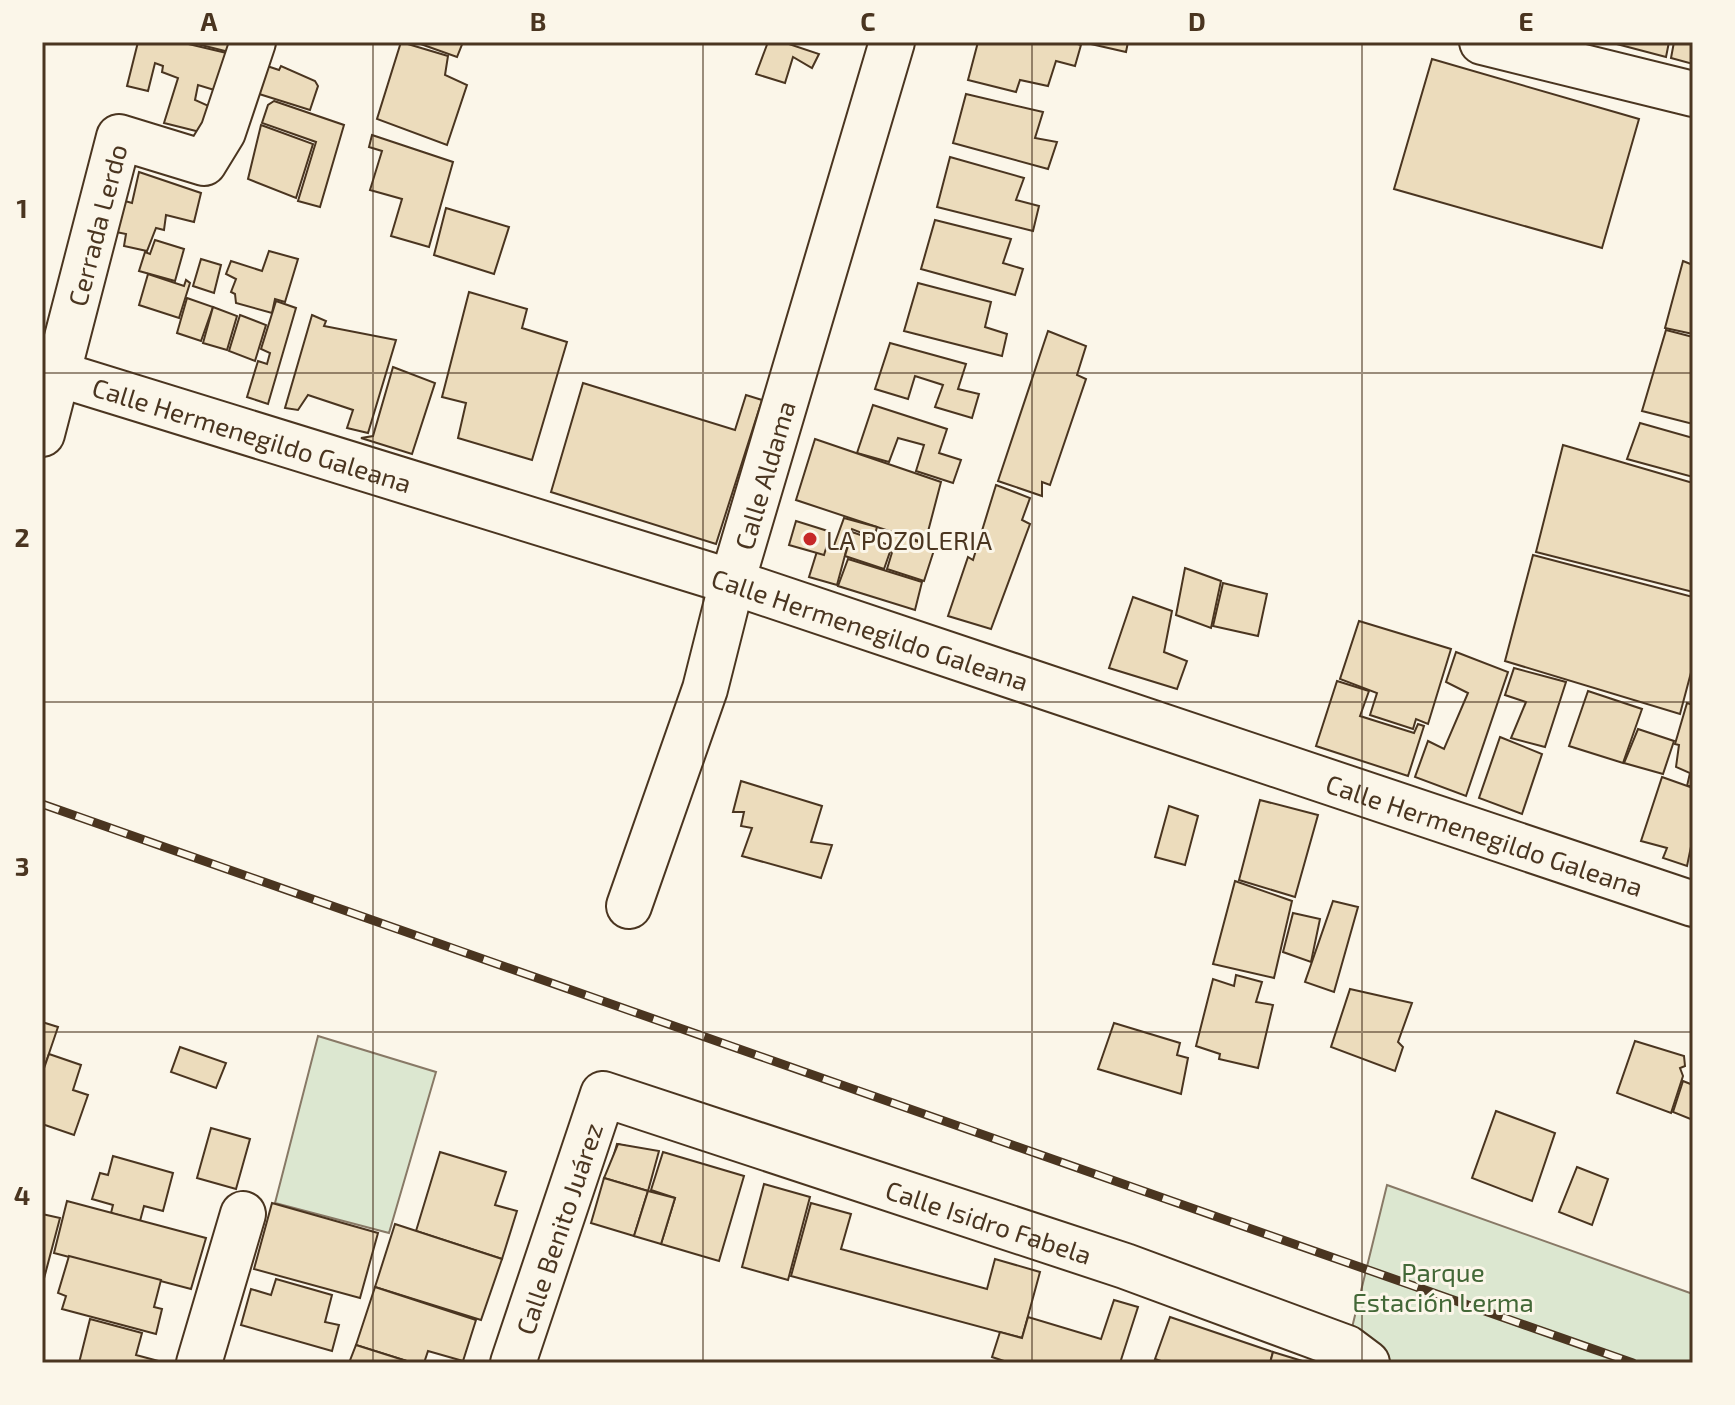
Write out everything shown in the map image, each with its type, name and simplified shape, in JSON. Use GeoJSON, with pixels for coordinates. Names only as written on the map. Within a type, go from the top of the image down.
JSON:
{"type":"FeatureCollection","features":[{"type":"Feature","properties":{"kind":"street","name":"Cerrada Lerdo"},"geometry":{"type":"LineString","coordinates":[[42,434],[51,372],[119,137],[204,163],[223,132],[253,42]]}},
{"type":"Feature","properties":{"kind":"street","name":"Calle Aldama"},"geometry":{"type":"LineString","coordinates":[[629,906],[705,689],[732,582],[892,42]]}},
{"type":"Feature","properties":{"kind":"street"},"geometry":{"type":"LineString","coordinates":[[1482,42],[1693,94]]}},
{"type":"Feature","properties":{"kind":"street","name":"Calle Hermenegildo Galeana"},"geometry":{"type":"LineString","coordinates":[[51,372],[732,582],[1693,904]]}},
{"type":"Feature","properties":{"kind":"street","name":"Calle Benito Juárez"},"geometry":{"type":"LineString","coordinates":[[513,1363],[603,1094]]}},
{"type":"Feature","properties":{"kind":"street","name":"Calle Isidro Fabela"},"geometry":{"type":"LineString","coordinates":[[603,1094],[1125,1266],[1347,1348],[1367,1363]]}},
{"type":"Feature","properties":{"kind":"street"},"geometry":{"type":"LineString","coordinates":[[199,1363],[243,1214]]}},
{"type":"Feature","properties":{"kind":"green space"},"geometry":{"type":"Polygon","coordinates":[[[318,1036],[436,1072],[389,1233],[275,1203],[318,1036]]]}},
{"type":"Feature","properties":{"kind":"green space","name":"Parque Estación Lerma"},"geometry":{"type":"Polygon","coordinates":[[[1387,1185],[1693,1294],[1693,1363],[1367,1363],[1347,1348],[1387,1185]]]}},
{"type":"Feature","properties":{"kind":"building"},"geometry":{"type":"Polygon","coordinates":[[[138,42],[180,42],[235,55],[221,92],[198,85],[195,100],[211,107],[208,134],[164,123],[178,78],[162,72],[163,66],[155,63],[148,91],[127,86],[138,42]]]}},
{"type":"Feature","properties":{"kind":"building"},"geometry":{"type":"Polygon","coordinates":[[[189,42],[237,42],[233,53],[189,42]]]}},
{"type":"Feature","properties":{"kind":"building"},"geometry":{"type":"Polygon","coordinates":[[[401,42],[448,56],[445,75],[467,85],[447,145],[377,119],[401,42]]]}},
{"type":"Feature","properties":{"kind":"building"},"geometry":{"type":"Polygon","coordinates":[[[415,42],[463,42],[457,57],[415,42]]]}},
{"type":"Feature","properties":{"kind":"building"},"geometry":{"type":"Polygon","coordinates":[[[768,42],[783,42],[819,54],[812,68],[793,57],[785,83],[756,74],[768,42]]]}},
{"type":"Feature","properties":{"kind":"building"},"geometry":{"type":"Polygon","coordinates":[[[978,42],[1071,42],[1081,45],[1075,66],[1056,61],[1048,86],[1020,80],[1016,92],[968,80],[978,42]]]}},
{"type":"Feature","properties":{"kind":"building"},"geometry":{"type":"Polygon","coordinates":[[[1082,42],[1128,42],[1126,52],[1082,42]]]}},
{"type":"Feature","properties":{"kind":"building"},"geometry":{"type":"Polygon","coordinates":[[[1609,42],[1669,42],[1666,57],[1609,42]]]}},
{"type":"Feature","properties":{"kind":"building"},"geometry":{"type":"Polygon","coordinates":[[[1674,42],[1693,42],[1693,64],[1671,58],[1674,42]]]}},
{"type":"Feature","properties":{"kind":"building"},"geometry":{"type":"Polygon","coordinates":[[[1432,59],[1639,119],[1602,248],[1394,189],[1432,59]]]}},
{"type":"Feature","properties":{"kind":"building"},"geometry":{"type":"Polygon","coordinates":[[[264,65],[279,70],[281,66],[315,81],[318,86],[310,110],[256,93],[264,65]]]}},
{"type":"Feature","properties":{"kind":"building"},"geometry":{"type":"Polygon","coordinates":[[[966,94],[1043,112],[1035,138],[1057,142],[1048,169],[953,143],[966,94]]]}},
{"type":"Feature","properties":{"kind":"building"},"geometry":{"type":"Polygon","coordinates":[[[274,101],[344,125],[320,207],[298,201],[316,142],[262,123],[268,105],[274,101]]]}},
{"type":"Feature","properties":{"kind":"building"},"geometry":{"type":"Polygon","coordinates":[[[261,125],[313,144],[296,198],[248,179],[261,125]]]}},
{"type":"Feature","properties":{"kind":"building"},"geometry":{"type":"Polygon","coordinates":[[[372,135],[453,162],[429,247],[391,236],[402,199],[370,190],[382,151],[369,147],[372,135]]]}},
{"type":"Feature","properties":{"kind":"building"},"geometry":{"type":"Polygon","coordinates":[[[950,157],[1024,178],[1016,200],[1039,206],[1033,231],[937,207],[950,157]]]}},
{"type":"Feature","properties":{"kind":"building"},"geometry":{"type":"Polygon","coordinates":[[[139,172],[201,193],[194,222],[166,215],[164,230],[156,228],[147,251],[124,246],[126,234],[116,232],[125,201],[132,203],[139,172]]]}},
{"type":"Feature","properties":{"kind":"building"},"geometry":{"type":"Polygon","coordinates":[[[446,208],[509,227],[494,274],[434,255],[446,208]]]}},
{"type":"Feature","properties":{"kind":"building"},"geometry":{"type":"Polygon","coordinates":[[[935,220],[1011,239],[1003,263],[1023,269],[1015,295],[921,269],[935,220]]]}},
{"type":"Feature","properties":{"kind":"building"},"geometry":{"type":"Polygon","coordinates":[[[155,240],[184,249],[175,281],[139,271],[145,252],[150,254],[155,240]]]}},
{"type":"Feature","properties":{"kind":"building"},"geometry":{"type":"Polygon","coordinates":[[[269,251],[298,259],[285,302],[275,299],[272,313],[236,303],[235,294],[231,292],[236,279],[226,274],[231,261],[262,271],[269,251]]]}},
{"type":"Feature","properties":{"kind":"building"},"geometry":{"type":"Polygon","coordinates":[[[201,259],[221,265],[214,293],[193,286],[201,259]]]}},
{"type":"Feature","properties":{"kind":"building"},"geometry":{"type":"Polygon","coordinates":[[[1683,261],[1693,265],[1693,334],[1665,328],[1683,261]]]}},
{"type":"Feature","properties":{"kind":"building"},"geometry":{"type":"Polygon","coordinates":[[[148,274],[184,286],[186,280],[190,283],[179,318],[139,305],[148,274]]]}},
{"type":"Feature","properties":{"kind":"building"},"geometry":{"type":"Polygon","coordinates":[[[918,283],[991,302],[985,327],[1007,334],[1002,356],[904,331],[918,283]]]}},
{"type":"Feature","properties":{"kind":"building"},"geometry":{"type":"Polygon","coordinates":[[[469,292],[527,309],[522,328],[567,342],[532,460],[458,438],[466,403],[442,397],[469,292]]]}},
{"type":"Feature","properties":{"kind":"building"},"geometry":{"type":"Polygon","coordinates":[[[187,298],[213,307],[201,341],[177,333],[187,298]]]}},
{"type":"Feature","properties":{"kind":"building"},"geometry":{"type":"Polygon","coordinates":[[[276,301],[296,308],[268,404],[247,397],[258,361],[267,364],[270,353],[261,349],[276,301]]]}},
{"type":"Feature","properties":{"kind":"building"},"geometry":{"type":"Polygon","coordinates":[[[213,307],[237,316],[227,350],[203,343],[213,307]]]}},
{"type":"Feature","properties":{"kind":"building"},"geometry":{"type":"Polygon","coordinates":[[[240,315],[266,325],[255,361],[229,351],[240,315]]]}},
{"type":"Feature","properties":{"kind":"building"},"geometry":{"type":"Polygon","coordinates":[[[312,315],[326,321],[324,326],[396,340],[368,433],[347,428],[353,410],[308,395],[298,410],[285,408],[312,315]]]}},
{"type":"Feature","properties":{"kind":"building"},"geometry":{"type":"Polygon","coordinates":[[[1666,330],[1693,337],[1693,424],[1642,411],[1666,330]]]}},
{"type":"Feature","properties":{"kind":"building"},"geometry":{"type":"Polygon","coordinates":[[[1048,331],[1086,346],[1077,375],[1086,379],[1050,485],[1042,482],[1042,496],[998,481],[1048,331]]]}},
{"type":"Feature","properties":{"kind":"building"},"geometry":{"type":"Polygon","coordinates":[[[890,343],[966,364],[958,389],[979,394],[972,418],[935,407],[943,385],[915,376],[908,399],[875,389],[890,343]]]}},
{"type":"Feature","properties":{"kind":"building"},"geometry":{"type":"Polygon","coordinates":[[[393,367],[435,383],[412,454],[361,438],[373,436],[393,367]]]}},
{"type":"Feature","properties":{"kind":"building"},"geometry":{"type":"Polygon","coordinates":[[[583,383],[735,430],[746,395],[762,400],[716,544],[551,492],[583,383]]]}},
{"type":"Feature","properties":{"kind":"building"},"geometry":{"type":"Polygon","coordinates":[[[873,405],[947,429],[939,453],[961,460],[953,483],[916,471],[924,445],[898,438],[889,462],[857,453],[873,405]]]}},
{"type":"Feature","properties":{"kind":"building"},"geometry":{"type":"Polygon","coordinates":[[[1640,423],[1693,438],[1693,477],[1627,459],[1640,423]]]}},
{"type":"Feature","properties":{"kind":"building"},"geometry":{"type":"Polygon","coordinates":[[[815,439],[941,482],[925,543],[796,500],[815,439]]]}},
{"type":"Feature","properties":{"kind":"building"},"geometry":{"type":"Polygon","coordinates":[[[1563,445],[1693,483],[1693,592],[1536,552],[1563,445]]]}},
{"type":"Feature","properties":{"kind":"building"},"geometry":{"type":"Polygon","coordinates":[[[996,485],[1030,498],[1022,520],[1030,524],[991,629],[948,616],[968,557],[973,560],[996,485]]]}},
{"type":"Feature","properties":{"kind":"building"},"geometry":{"type":"Polygon","coordinates":[[[844,518],[877,527],[874,538],[852,529],[837,585],[809,577],[819,545],[832,551],[844,518]]]}},
{"type":"Feature","properties":{"kind":"building","name":"LA POZOLERIA"},"geometry":{"type":"Polygon","coordinates":[[[796,521],[831,532],[824,555],[789,545],[796,521]]]}},
{"type":"Feature","properties":{"kind":"building"},"geometry":{"type":"Polygon","coordinates":[[[852,532],[892,546],[884,569],[845,556],[852,532]]]}},
{"type":"Feature","properties":{"kind":"building"},"geometry":{"type":"Polygon","coordinates":[[[893,534],[935,547],[924,581],[887,569],[894,546],[890,543],[893,534]]]}},
{"type":"Feature","properties":{"kind":"building"},"geometry":{"type":"Polygon","coordinates":[[[1533,555],[1693,597],[1693,665],[1680,714],[1505,661],[1533,555]]]}},
{"type":"Feature","properties":{"kind":"building"},"geometry":{"type":"Polygon","coordinates":[[[848,559],[922,582],[915,610],[838,586],[848,559]]]}},
{"type":"Feature","properties":{"kind":"building"},"geometry":{"type":"Polygon","coordinates":[[[1185,568],[1221,581],[1211,628],[1176,615],[1185,568]]]}},
{"type":"Feature","properties":{"kind":"building"},"geometry":{"type":"Polygon","coordinates":[[[1223,583],[1267,594],[1258,636],[1213,626],[1223,583]]]}},
{"type":"Feature","properties":{"kind":"building"},"geometry":{"type":"Polygon","coordinates":[[[1133,597],[1172,611],[1164,652],[1187,661],[1177,689],[1109,668],[1133,597]]]}},
{"type":"Feature","properties":{"kind":"building"},"geometry":{"type":"Polygon","coordinates":[[[1359,621],[1451,649],[1428,724],[1416,719],[1413,729],[1370,715],[1377,693],[1340,679],[1359,621]]]}},
{"type":"Feature","properties":{"kind":"building"},"geometry":{"type":"Polygon","coordinates":[[[1456,652],[1508,672],[1466,796],[1415,777],[1428,741],[1444,749],[1468,693],[1446,682],[1456,652]]]}},
{"type":"Feature","properties":{"kind":"building"},"geometry":{"type":"Polygon","coordinates":[[[1514,668],[1566,682],[1545,747],[1511,738],[1526,702],[1505,695],[1514,668]]]}},
{"type":"Feature","properties":{"kind":"building"},"geometry":{"type":"Polygon","coordinates":[[[1337,681],[1369,691],[1360,716],[1414,733],[1418,724],[1424,726],[1408,776],[1316,746],[1337,681]]]}},
{"type":"Feature","properties":{"kind":"building"},"geometry":{"type":"Polygon","coordinates":[[[1588,691],[1642,709],[1623,763],[1569,746],[1588,691]]]}},
{"type":"Feature","properties":{"kind":"building"},"geometry":{"type":"Polygon","coordinates":[[[1687,703],[1693,705],[1693,786],[1687,786],[1690,773],[1676,767],[1679,745],[1675,744],[1687,703]]]}},
{"type":"Feature","properties":{"kind":"building"},"geometry":{"type":"Polygon","coordinates":[[[1638,729],[1674,741],[1663,774],[1624,763],[1638,729]]]}},
{"type":"Feature","properties":{"kind":"building"},"geometry":{"type":"Polygon","coordinates":[[[1500,737],[1542,754],[1522,814],[1479,798],[1500,737]]]}},
{"type":"Feature","properties":{"kind":"building"},"geometry":{"type":"Polygon","coordinates":[[[1662,777],[1693,788],[1693,837],[1687,866],[1663,858],[1667,848],[1641,841],[1662,777]]]}},
{"type":"Feature","properties":{"kind":"building"},"geometry":{"type":"Polygon","coordinates":[[[741,781],[822,806],[811,842],[832,845],[821,878],[742,856],[752,828],[741,826],[744,812],[733,812],[741,781]]]}},
{"type":"Feature","properties":{"kind":"building"},"geometry":{"type":"Polygon","coordinates":[[[1260,800],[1318,815],[1295,897],[1239,880],[1260,800]]]}},
{"type":"Feature","properties":{"kind":"building"},"geometry":{"type":"Polygon","coordinates":[[[1169,806],[1198,816],[1185,865],[1155,857],[1169,806]]]}},
{"type":"Feature","properties":{"kind":"building"},"geometry":{"type":"Polygon","coordinates":[[[1235,881],[1292,901],[1274,978],[1213,964],[1235,881]]]}},
{"type":"Feature","properties":{"kind":"building"},"geometry":{"type":"Polygon","coordinates":[[[1333,901],[1358,907],[1334,992],[1305,982],[1333,901]]]}},
{"type":"Feature","properties":{"kind":"building"},"geometry":{"type":"Polygon","coordinates":[[[1293,913],[1320,919],[1311,962],[1283,952],[1293,913]]]}},
{"type":"Feature","properties":{"kind":"building"},"geometry":{"type":"Polygon","coordinates":[[[1236,975],[1262,982],[1256,1002],[1273,1005],[1258,1068],[1219,1059],[1220,1054],[1196,1046],[1213,979],[1234,986],[1236,975]]]}},
{"type":"Feature","properties":{"kind":"building"},"geometry":{"type":"Polygon","coordinates":[[[1350,989],[1412,1003],[1398,1042],[1403,1047],[1395,1071],[1331,1047],[1350,989]]]}},
{"type":"Feature","properties":{"kind":"building"},"geometry":{"type":"Polygon","coordinates":[[[42,1022],[58,1027],[42,1074],[42,1022]]]}},
{"type":"Feature","properties":{"kind":"building"},"geometry":{"type":"Polygon","coordinates":[[[1114,1023],[1180,1043],[1177,1055],[1188,1058],[1181,1094],[1098,1069],[1114,1023]]]}},
{"type":"Feature","properties":{"kind":"building"},"geometry":{"type":"Polygon","coordinates":[[[1635,1041],[1684,1056],[1685,1066],[1680,1068],[1683,1076],[1671,1113],[1617,1093],[1635,1041]]]}},
{"type":"Feature","properties":{"kind":"building"},"geometry":{"type":"Polygon","coordinates":[[[180,1047],[226,1063],[216,1088],[171,1072],[180,1047]]]}},
{"type":"Feature","properties":{"kind":"building"},"geometry":{"type":"Polygon","coordinates":[[[49,1054],[81,1065],[73,1090],[88,1095],[74,1135],[42,1124],[42,1074],[49,1054]]]}},
{"type":"Feature","properties":{"kind":"building"},"geometry":{"type":"Polygon","coordinates":[[[1683,1081],[1693,1085],[1693,1120],[1673,1112],[1683,1081]]]}},
{"type":"Feature","properties":{"kind":"building"},"geometry":{"type":"Polygon","coordinates":[[[1496,1111],[1555,1133],[1532,1201],[1472,1178],[1496,1111]]]}},
{"type":"Feature","properties":{"kind":"building"},"geometry":{"type":"Polygon","coordinates":[[[211,1128],[250,1139],[236,1189],[197,1178],[211,1128]]]}},
{"type":"Feature","properties":{"kind":"building"},"geometry":{"type":"Polygon","coordinates":[[[617,1144],[640,1149],[633,1172],[611,1165],[617,1144]]]}},
{"type":"Feature","properties":{"kind":"building"},"geometry":{"type":"Polygon","coordinates":[[[618,1144],[659,1151],[648,1191],[604,1178],[618,1144]]]}},
{"type":"Feature","properties":{"kind":"building"},"geometry":{"type":"Polygon","coordinates":[[[440,1152],[506,1172],[495,1205],[517,1211],[502,1259],[416,1231],[440,1152]]]}},
{"type":"Feature","properties":{"kind":"building"},"geometry":{"type":"Polygon","coordinates":[[[663,1152],[744,1176],[719,1261],[661,1244],[675,1198],[651,1190],[663,1152]]]}},
{"type":"Feature","properties":{"kind":"building"},"geometry":{"type":"Polygon","coordinates":[[[113,1156],[173,1173],[163,1211],[144,1206],[140,1221],[111,1213],[113,1205],[92,1199],[100,1173],[108,1175],[113,1156]]]}},
{"type":"Feature","properties":{"kind":"building"},"geometry":{"type":"Polygon","coordinates":[[[1577,1167],[1608,1179],[1592,1225],[1559,1212],[1577,1167]]]}},
{"type":"Feature","properties":{"kind":"building"},"geometry":{"type":"Polygon","coordinates":[[[604,1178],[648,1191],[634,1236],[591,1223],[604,1178]]]}},
{"type":"Feature","properties":{"kind":"building"},"geometry":{"type":"Polygon","coordinates":[[[764,1184],[810,1197],[788,1280],[742,1267],[764,1184]]]}},
{"type":"Feature","properties":{"kind":"building"},"geometry":{"type":"Polygon","coordinates":[[[648,1191],[675,1198],[661,1244],[634,1236],[648,1191]]]}},
{"type":"Feature","properties":{"kind":"building"},"geometry":{"type":"Polygon","coordinates":[[[67,1201],[206,1238],[191,1289],[54,1253],[67,1201]]]}},
{"type":"Feature","properties":{"kind":"building"},"geometry":{"type":"Polygon","coordinates":[[[272,1203],[378,1233],[360,1298],[254,1269],[272,1203]]]}},
{"type":"Feature","properties":{"kind":"building"},"geometry":{"type":"Polygon","coordinates":[[[811,1203],[851,1214],[841,1249],[987,1289],[995,1259],[1040,1272],[1022,1338],[791,1276],[811,1203]]]}},
{"type":"Feature","properties":{"kind":"building"},"geometry":{"type":"Polygon","coordinates":[[[42,1214],[60,1218],[42,1286],[42,1214]]]}},
{"type":"Feature","properties":{"kind":"building"},"geometry":{"type":"Polygon","coordinates":[[[395,1224],[502,1259],[481,1320],[375,1287],[395,1224]]]}},
{"type":"Feature","properties":{"kind":"building"},"geometry":{"type":"Polygon","coordinates":[[[69,1256],[161,1280],[154,1307],[162,1309],[156,1334],[62,1309],[66,1296],[58,1293],[69,1256]]]}},
{"type":"Feature","properties":{"kind":"building"},"geometry":{"type":"Polygon","coordinates":[[[276,1279],[332,1295],[325,1322],[339,1325],[332,1351],[241,1325],[251,1289],[271,1295],[276,1279]]]}},
{"type":"Feature","properties":{"kind":"building"},"geometry":{"type":"Polygon","coordinates":[[[375,1287],[476,1320],[463,1361],[428,1351],[424,1363],[413,1363],[356,1345],[375,1287]]]}},
{"type":"Feature","properties":{"kind":"building"},"geometry":{"type":"Polygon","coordinates":[[[1114,1300],[1138,1307],[1120,1363],[1010,1363],[992,1357],[1000,1332],[1022,1338],[1028,1317],[1101,1339],[1114,1300]]]}},
{"type":"Feature","properties":{"kind":"building"},"geometry":{"type":"Polygon","coordinates":[[[1170,1317],[1273,1352],[1270,1363],[1167,1363],[1155,1359],[1170,1317]]]}},
{"type":"Feature","properties":{"kind":"building"},"geometry":{"type":"Polygon","coordinates":[[[90,1319],[142,1333],[136,1355],[166,1363],[79,1363],[90,1319]]]}},
{"type":"Feature","properties":{"kind":"building"},"geometry":{"type":"Polygon","coordinates":[[[356,1345],[413,1363],[349,1363],[356,1345]]]}},
{"type":"Feature","properties":{"kind":"building"},"geometry":{"type":"Polygon","coordinates":[[[1273,1352],[1309,1363],[1270,1363],[1273,1352]]]}},
{"type":"Feature","properties":{"kind":"railway"},"geometry":{"type":"LineString","coordinates":[[42,804],[1633,1363]]}},
{"type":"Feature","properties":{"kind":"place","name":"LA POZOLERIA"},"geometry":{"type":"Point","coordinates":[810,539]}}]}
